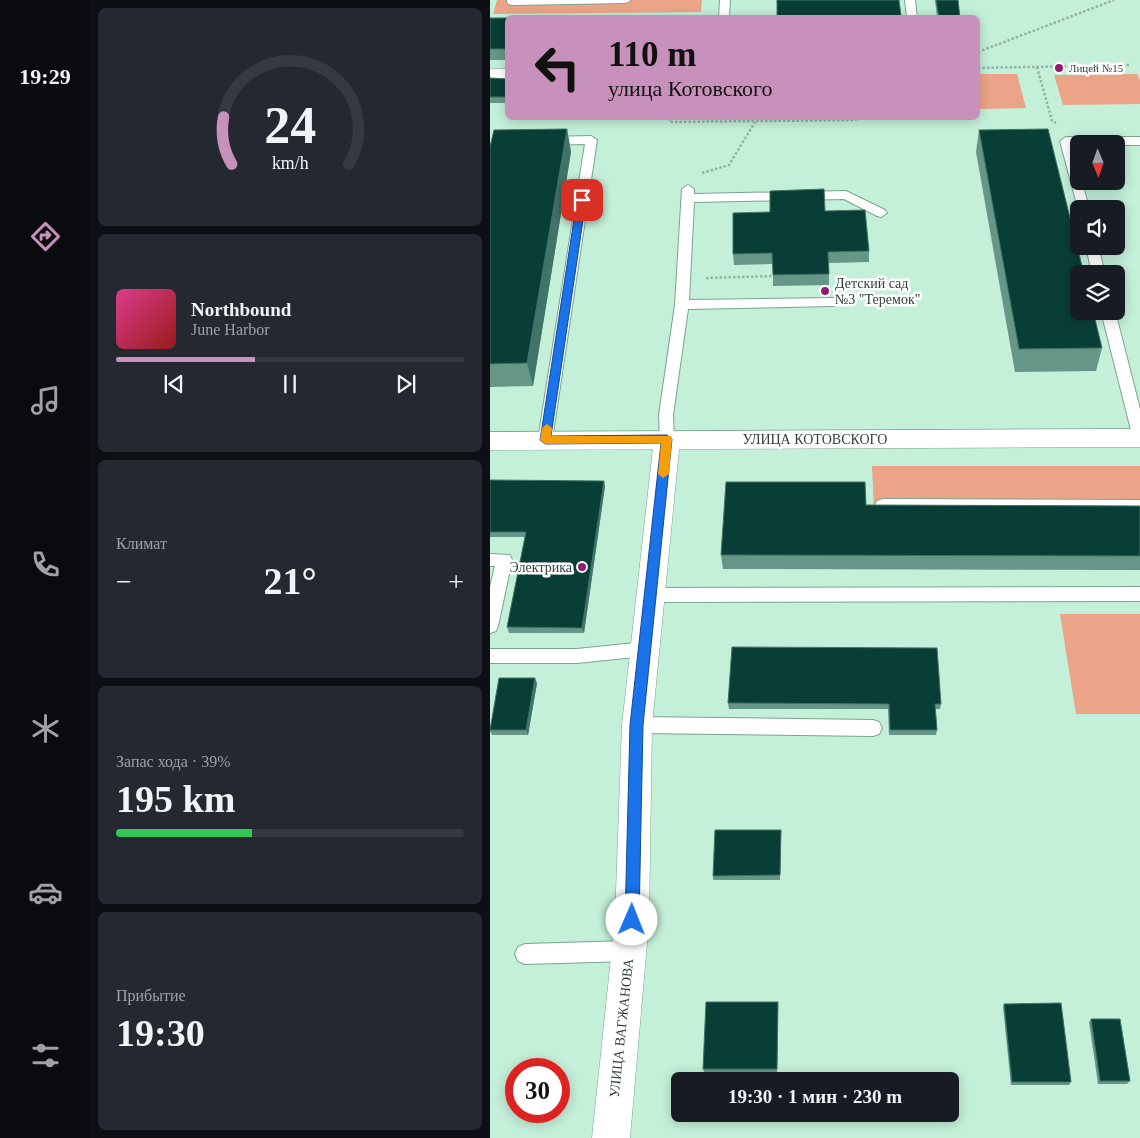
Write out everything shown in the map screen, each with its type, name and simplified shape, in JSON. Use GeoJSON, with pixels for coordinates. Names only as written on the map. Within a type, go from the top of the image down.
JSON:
{"type":"FeatureCollection","features":[{"type":"Feature","properties":{"kind":"street"},"geometry":{"type":"LineString","coordinates":[[490,75],[505,75]]}},
{"type":"Feature","properties":{"kind":"street","name":"УЛИЦА КОТОВСКОГО"},"geometry":{"type":"LineString","coordinates":[[490,440],[1140,438]]}},
{"type":"Feature","properties":{"kind":"street","name":"УЛИЦА ВАГЖАНОВА"},"geometry":{"type":"LineString","coordinates":[[611,1138],[632,920],[637,725],[667,439]]}},
{"type":"Feature","properties":{"kind":"lane"},"geometry":{"type":"LineString","coordinates":[[512,0],[512,2],[626,0]]}},
{"type":"Feature","properties":{"kind":"lane"},"geometry":{"type":"LineString","coordinates":[[724,15],[725,0]]}},
{"type":"Feature","properties":{"kind":"lane"},"geometry":{"type":"LineString","coordinates":[[910,0],[912,15]]}},
{"type":"Feature","properties":{"kind":"lane"},"geometry":{"type":"LineString","coordinates":[[536,141],[591,140],[545,440]]}},
{"type":"Feature","properties":{"kind":"lane"},"geometry":{"type":"LineString","coordinates":[[1070,141],[1066,141],[1070,157]]}},
{"type":"Feature","properties":{"kind":"lane"},"geometry":{"type":"LineString","coordinates":[[1125,141],[1140,141]]}},
{"type":"Feature","properties":{"kind":"lane"},"geometry":{"type":"LineString","coordinates":[[667,439],[666,416],[682,305],[688,194],[846,195],[881,213]]}},
{"type":"Feature","properties":{"kind":"lane"},"geometry":{"type":"LineString","coordinates":[[682,305],[833,302]]}},
{"type":"Feature","properties":{"kind":"lane"},"geometry":{"type":"LineString","coordinates":[[1110,320],[1140,438]]}},
{"type":"Feature","properties":{"kind":"lane"},"geometry":{"type":"LineString","coordinates":[[884,505],[1140,506]]}},
{"type":"Feature","properties":{"kind":"lane"},"geometry":{"type":"LineString","coordinates":[[490,560],[504,560],[490,626]]}},
{"type":"Feature","properties":{"kind":"lane"},"geometry":{"type":"LineString","coordinates":[[651,595],[1140,594]]}},
{"type":"Feature","properties":{"kind":"lane"},"geometry":{"type":"LineString","coordinates":[[490,656],[577,656],[645,649]]}},
{"type":"Feature","properties":{"kind":"lane"},"geometry":{"type":"LineString","coordinates":[[637,725],[873,728]]}},
{"type":"Feature","properties":{"kind":"lane"},"geometry":{"type":"LineString","coordinates":[[525,954],[629,951]]}},
{"type":"Feature","properties":{"kind":"path"},"geometry":{"type":"LineString","coordinates":[[980,51],[1114,0]]}},
{"type":"Feature","properties":{"kind":"path"},"geometry":{"type":"LineString","coordinates":[[980,68],[1130,65]]}},
{"type":"Feature","properties":{"kind":"path"},"geometry":{"type":"LineString","coordinates":[[1037,67],[1052,121],[1086,135]]}},
{"type":"Feature","properties":{"kind":"path"},"geometry":{"type":"LineString","coordinates":[[670,120],[670,122],[854,120]]}},
{"type":"Feature","properties":{"kind":"path"},"geometry":{"type":"LineString","coordinates":[[688,194],[696,175],[729,165],[756,122]]}},
{"type":"Feature","properties":{"kind":"path"},"geometry":{"type":"LineString","coordinates":[[684,277],[773,276]]}},
{"type":"Feature","properties":{"kind":"shaded area"},"geometry":{"type":"Polygon","coordinates":[[[497,0],[702,0],[701,12],[493,14],[497,0]]]}},
{"type":"Feature","properties":{"kind":"shaded area"},"geometry":{"type":"Polygon","coordinates":[[[980,74],[1017,74],[1026,108],[980,109],[980,74]]]}},
{"type":"Feature","properties":{"kind":"shaded area"},"geometry":{"type":"Polygon","coordinates":[[[1137,74],[1140,80],[1140,104],[1063,105],[1054,75],[1137,74]]]}},
{"type":"Feature","properties":{"kind":"shaded area"},"geometry":{"type":"Polygon","coordinates":[[[872,466],[1140,466],[1140,511],[874,510],[872,466]]]}},
{"type":"Feature","properties":{"kind":"shaded area"},"geometry":{"type":"Polygon","coordinates":[[[1060,614],[1140,614],[1140,714],[1076,714],[1060,614]]]}},
{"type":"Feature","properties":{"kind":"building"},"geometry":{"type":"Polygon","coordinates":[[[777,0],[899,0],[901,15],[777,15],[777,0]]]}},
{"type":"Feature","properties":{"kind":"building"},"geometry":{"type":"Polygon","coordinates":[[[936,0],[958,0],[960,15],[938,15],[936,0]]]}},
{"type":"Feature","properties":{"kind":"building"},"geometry":{"type":"Polygon","coordinates":[[[490,18],[505,18],[505,49],[490,49],[490,18]]]}},
{"type":"Feature","properties":{"kind":"building"},"geometry":{"type":"Polygon","coordinates":[[[490,78],[505,79],[505,97],[490,97],[490,78]]]}},
{"type":"Feature","properties":{"kind":"building"},"geometry":{"type":"Polygon","coordinates":[[[567,129],[527,363],[490,364],[490,147],[494,130],[567,129]]]}},
{"type":"Feature","properties":{"kind":"building"},"geometry":{"type":"Polygon","coordinates":[[[1048,129],[1070,218],[1070,255],[1079,255],[1082,265],[1070,265],[1070,320],[1095,320],[1102,348],[1019,349],[979,130],[1048,129]]]}},
{"type":"Feature","properties":{"kind":"building"},"geometry":{"type":"Polygon","coordinates":[[[824,189],[825,211],[865,210],[869,251],[828,252],[829,274],[773,275],[772,253],[733,254],[733,213],[770,212],[770,191],[824,189]]]}},
{"type":"Feature","properties":{"kind":"building"},"geometry":{"type":"Polygon","coordinates":[[[490,480],[604,481],[582,628],[507,627],[526,532],[490,532],[490,480]]]}},
{"type":"Feature","properties":{"kind":"building"},"geometry":{"type":"Polygon","coordinates":[[[726,482],[865,482],[866,505],[1140,506],[1140,556],[721,555],[726,482]]]}},
{"type":"Feature","properties":{"kind":"building"},"geometry":{"type":"Polygon","coordinates":[[[732,647],[937,648],[941,704],[935,704],[937,730],[890,730],[889,704],[728,703],[732,647]]]}},
{"type":"Feature","properties":{"kind":"building"},"geometry":{"type":"Polygon","coordinates":[[[499,678],[535,678],[526,730],[490,730],[499,678]]]}},
{"type":"Feature","properties":{"kind":"building"},"geometry":{"type":"Polygon","coordinates":[[[715,830],[781,830],[780,875],[713,876],[715,830]]]}},
{"type":"Feature","properties":{"kind":"building"},"geometry":{"type":"Polygon","coordinates":[[[706,1002],[778,1002],[777,1069],[703,1069],[706,1002]]]}},
{"type":"Feature","properties":{"kind":"building"},"geometry":{"type":"Polygon","coordinates":[[[1061,1003],[1071,1082],[1012,1082],[1004,1004],[1061,1003]]]}},
{"type":"Feature","properties":{"kind":"building"},"geometry":{"type":"Polygon","coordinates":[[[1091,1019],[1120,1019],[1130,1081],[1100,1081],[1091,1019]]]}},
{"type":"Feature","properties":{"kind":"slow traffic"},"geometry":{"type":"LineString","coordinates":[[547,428],[545,440],[667,439],[663,474]]}},
{"type":"Feature","properties":{"kind":"place","name":"Лицей №15"},"geometry":{"type":"Point","coordinates":[1059,68]}},
{"type":"Feature","properties":{"kind":"place","name":"Детский сад №3 \"Теремок\""},"geometry":{"type":"Point","coordinates":[825,291]}},
{"type":"Feature","properties":{"kind":"place","name":"Электрика"},"geometry":{"type":"Point","coordinates":[582,567]}},
{"type":"Feature","properties":{"kind":"route"},"geometry":{"type":"LineString","coordinates":[[582,200],[545,440],[667,439],[637,725],[632,920]]}}]}
